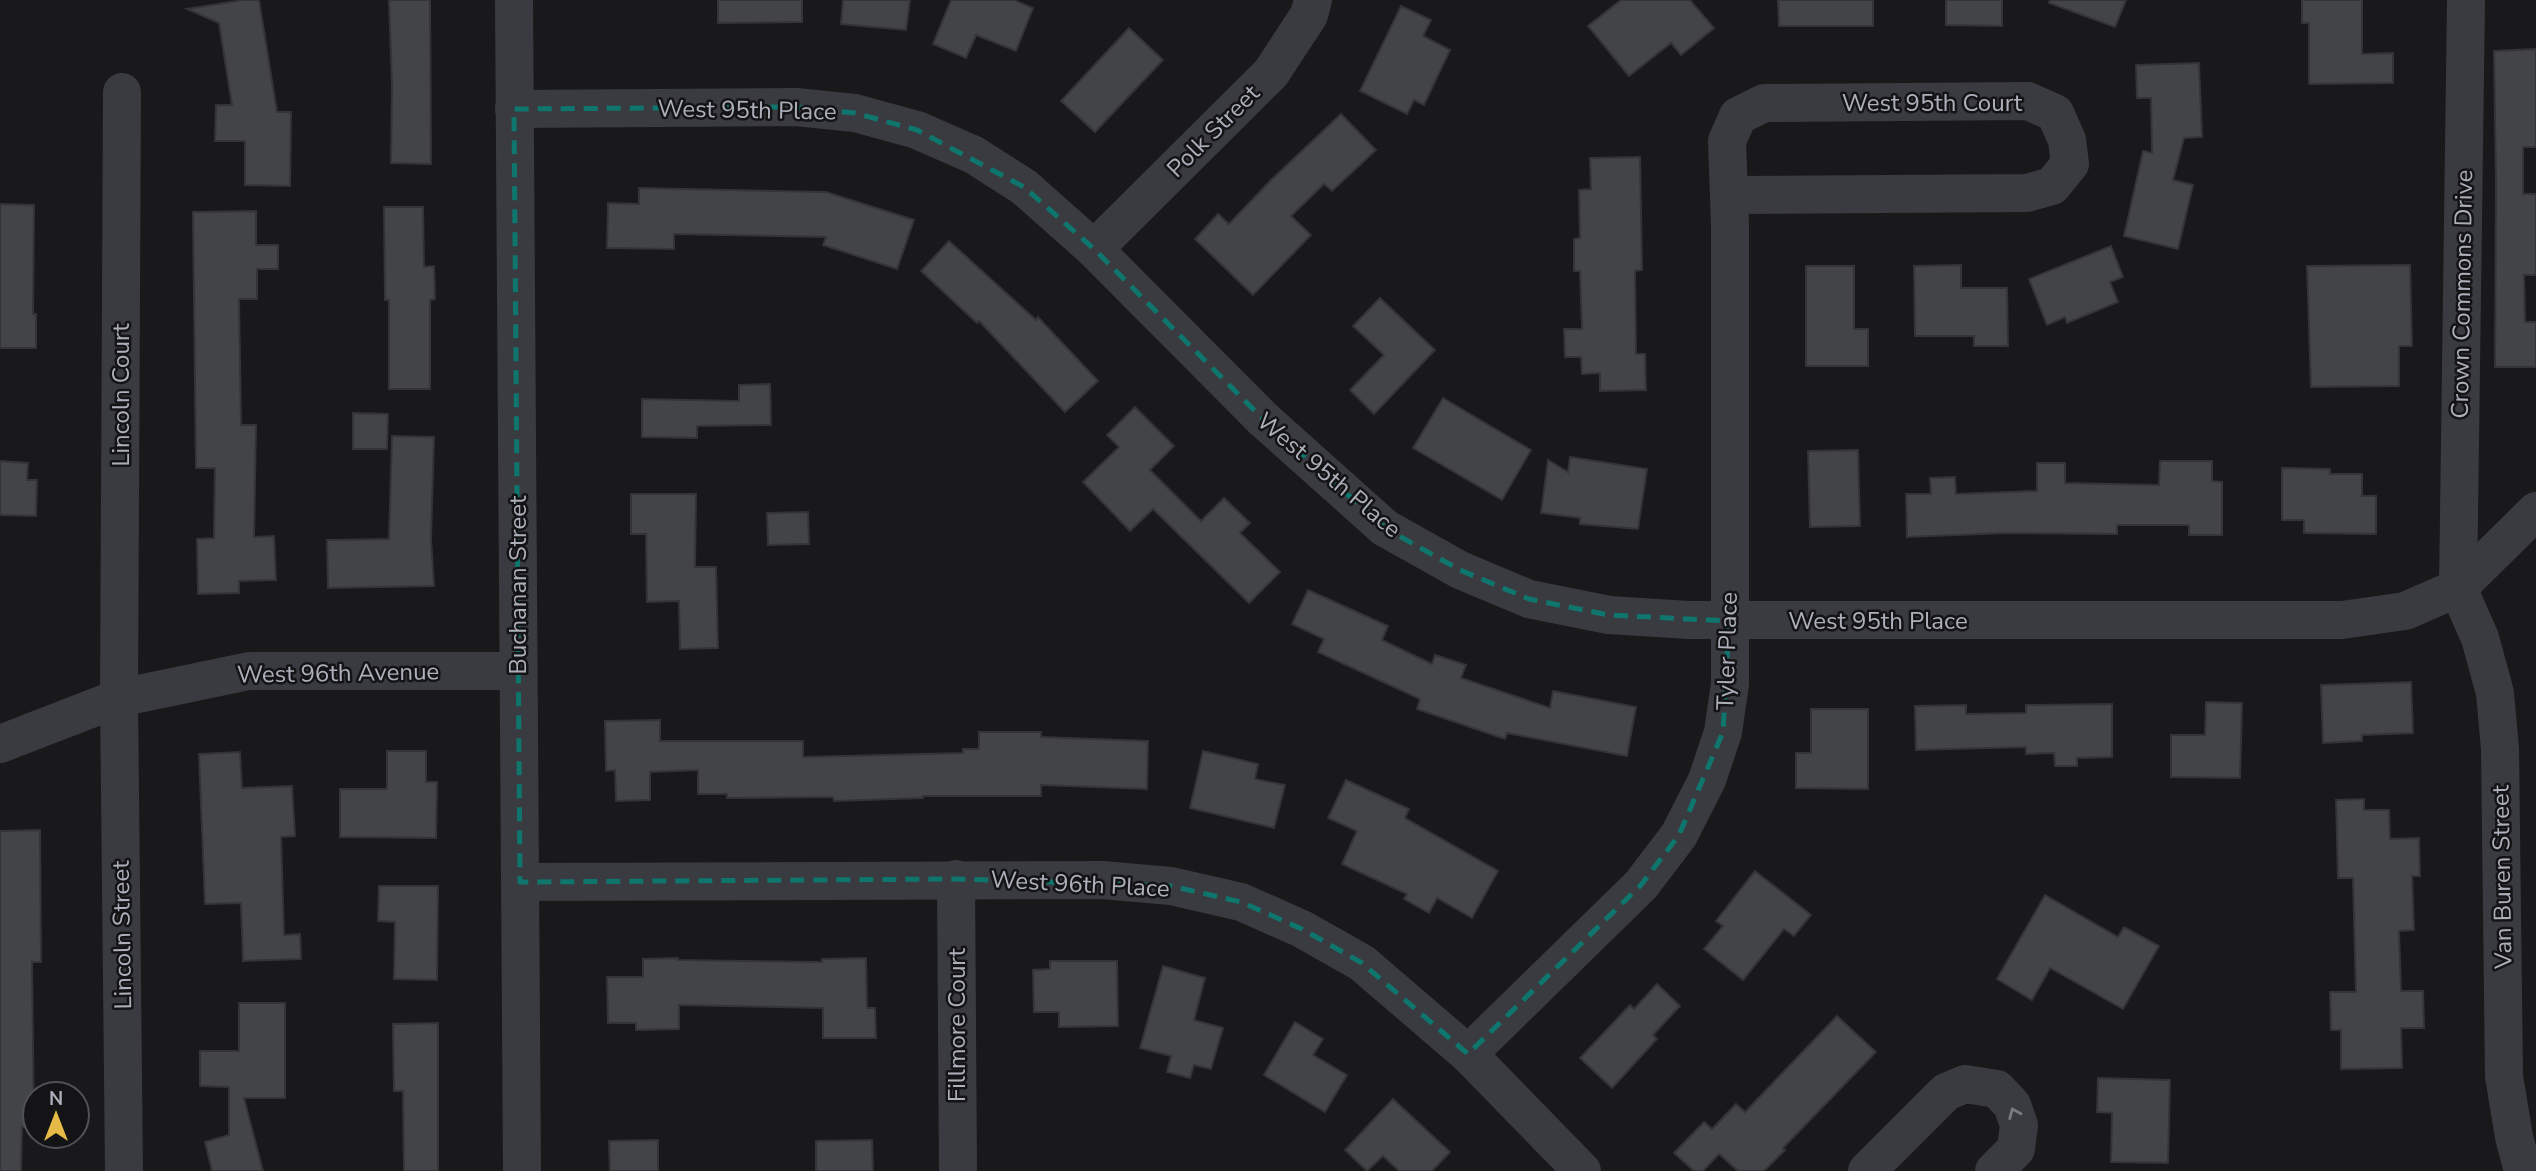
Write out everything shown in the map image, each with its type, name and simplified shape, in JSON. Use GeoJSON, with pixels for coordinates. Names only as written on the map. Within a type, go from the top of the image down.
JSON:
{"type":"FeatureCollection","features":[{"type":"Feature","properties":{"kind":"street","name":"Buchanan Street"},"geometry":{"type":"LineString","coordinates":[[514,0],[522,1171]]}},
{"type":"Feature","properties":{"kind":"street","name":"Polk Street"},"geometry":{"type":"LineString","coordinates":[[1094,249],[1271,73],[1309,15],[1313,0]]}},
{"type":"Feature","properties":{"kind":"street","name":"Crown Commons Drive"},"geometry":{"type":"LineString","coordinates":[[2458,588],[2466,0]]}},
{"type":"Feature","properties":{"kind":"street","name":"Lincoln Court"},"geometry":{"type":"LineString","coordinates":[[119,698],[122,92]]}},
{"type":"Feature","properties":{"kind":"street","name":"West 95th Court"},"geometry":{"type":"LineString","coordinates":[[2028,101],[2055,113],[2067,140],[2070,164],[2052,186],[2027,193],[1730,195],[1727,141],[1738,116],[1764,103],[2028,101]]}},
{"type":"Feature","properties":{"kind":"street","name":"West 95th Place"},"geometry":{"type":"LineString","coordinates":[[514,109],[796,107],[855,113],[916,130],[974,155],[1024,187],[1094,249],[1263,419],[1385,528],[1460,570],[1529,599],[1609,615],[1729,621],[2342,620],[2405,611],[2458,588],[2536,511]]}},
{"type":"Feature","properties":{"kind":"street","name":"Tyler Place"},"geometry":{"type":"LineString","coordinates":[[1468,1054],[1641,885],[1679,835],[1707,780],[1723,732],[1730,684],[1730,195]]}},
{"type":"Feature","properties":{"kind":"street","name":"Van Buren Street"},"geometry":{"type":"LineString","coordinates":[[2458,588],[2480,638],[2495,693],[2500,749],[2504,1076],[2514,1137],[2523,1171]]}},
{"type":"Feature","properties":{"kind":"street","name":"West 96th Avenue"},"geometry":{"type":"LineString","coordinates":[[0,744],[119,698],[249,671],[518,671]]}},
{"type":"Feature","properties":{"kind":"street","name":"Lincoln Street"},"geometry":{"type":"LineString","coordinates":[[119,698],[124,1171]]}},
{"type":"Feature","properties":{"kind":"street","name":"West 96th Place"},"geometry":{"type":"LineString","coordinates":[[520,882],[956,879],[1116,881],[1171,886],[1241,902],[1302,929],[1362,963],[1468,1054],[1582,1171]]}},
{"type":"Feature","properties":{"kind":"street","name":"Fillmore Court"},"geometry":{"type":"LineString","coordinates":[[956,879],[958,1171]]}},
{"type":"Feature","properties":{"kind":"street"},"geometry":{"type":"LineString","coordinates":[[1867,1171],[1946,1092],[1965,1084],[1997,1089],[2012,1105],[2019,1125],[2016,1149],[1994,1171]]}},
{"type":"Feature","properties":{"kind":"highlighted area"},"geometry":{"type":"Polygon","coordinates":[[[796,107],[855,113],[917,130],[1024,187],[1094,249],[1263,419],[1385,528],[1460,570],[1529,599],[1609,615],[1729,621],[1723,732],[1679,835],[1641,885],[1468,1054],[1362,963],[1302,929],[1241,902],[1171,886],[956,879],[520,882],[514,109],[796,107]]]}},
{"type":"Feature","properties":{"kind":"building"},"geometry":{"type":"Polygon","coordinates":[[[259,0],[277,112],[291,112],[290,186],[245,185],[245,141],[215,141],[216,105],[232,105],[219,23],[187,9],[259,0]]]}},
{"type":"Feature","properties":{"kind":"building"},"geometry":{"type":"Polygon","coordinates":[[[389,0],[430,0],[431,164],[391,163],[389,0]]]}},
{"type":"Feature","properties":{"kind":"building"},"geometry":{"type":"Polygon","coordinates":[[[718,0],[802,0],[802,22],[718,23],[718,0]]]}},
{"type":"Feature","properties":{"kind":"building"},"geometry":{"type":"Polygon","coordinates":[[[843,0],[910,0],[906,30],[841,24],[843,0]]]}},
{"type":"Feature","properties":{"kind":"building"},"geometry":{"type":"Polygon","coordinates":[[[951,0],[1014,0],[1033,8],[1016,51],[976,35],[966,58],[933,44],[951,0]]]}},
{"type":"Feature","properties":{"kind":"building"},"geometry":{"type":"Polygon","coordinates":[[[1621,0],[1690,0],[1714,28],[1681,55],[1671,43],[1629,76],[1588,26],[1621,0]]]}},
{"type":"Feature","properties":{"kind":"building"},"geometry":{"type":"Polygon","coordinates":[[[1778,0],[1873,0],[1873,26],[1779,26],[1778,0]]]}},
{"type":"Feature","properties":{"kind":"building"},"geometry":{"type":"Polygon","coordinates":[[[1946,0],[2002,0],[2002,26],[1946,25],[1946,0]]]}},
{"type":"Feature","properties":{"kind":"building"},"geometry":{"type":"Polygon","coordinates":[[[2050,0],[2126,0],[2115,27],[2049,3],[2050,0]]]}},
{"type":"Feature","properties":{"kind":"building"},"geometry":{"type":"Polygon","coordinates":[[[2302,0],[2362,0],[2362,54],[2393,53],[2393,83],[2309,84],[2309,23],[2302,23],[2302,0]]]}},
{"type":"Feature","properties":{"kind":"building"},"geometry":{"type":"Polygon","coordinates":[[[1401,6],[1431,20],[1423,36],[1450,50],[1424,105],[1414,100],[1407,114],[1360,91],[1401,6]]]}},
{"type":"Feature","properties":{"kind":"building"},"geometry":{"type":"Polygon","coordinates":[[[1129,28],[1163,60],[1095,132],[1061,101],[1129,28]]]}},
{"type":"Feature","properties":{"kind":"building"},"geometry":{"type":"Polygon","coordinates":[[[2536,49],[2536,147],[2523,147],[2523,194],[2536,194],[2536,275],[2524,275],[2525,322],[2536,322],[2536,367],[2495,367],[2494,51],[2536,49]]]}},
{"type":"Feature","properties":{"kind":"building"},"geometry":{"type":"Polygon","coordinates":[[[2199,63],[2202,137],[2184,138],[2173,180],[2193,185],[2178,249],[2124,236],[2143,151],[2152,153],[2151,98],[2137,98],[2136,65],[2199,63]]]}},
{"type":"Feature","properties":{"kind":"building"},"geometry":{"type":"Polygon","coordinates":[[[1341,114],[1376,150],[1332,191],[1324,184],[1291,216],[1311,235],[1253,295],[1195,239],[1218,214],[1229,224],[1341,114]]]}},
{"type":"Feature","properties":{"kind":"building"},"geometry":{"type":"Polygon","coordinates":[[[1640,157],[1642,270],[1635,271],[1636,354],[1645,354],[1646,390],[1600,391],[1600,373],[1582,374],[1581,357],[1565,357],[1564,329],[1582,329],[1580,271],[1574,271],[1574,239],[1580,238],[1579,190],[1591,189],[1590,158],[1640,157]]]}},
{"type":"Feature","properties":{"kind":"building"},"geometry":{"type":"Polygon","coordinates":[[[639,188],[826,192],[914,220],[897,269],[823,245],[826,237],[674,234],[674,249],[607,248],[608,203],[639,204],[639,188]]]}},
{"type":"Feature","properties":{"kind":"building"},"geometry":{"type":"Polygon","coordinates":[[[0,204],[34,205],[33,314],[36,314],[36,348],[0,348],[0,204]]]}},
{"type":"Feature","properties":{"kind":"building"},"geometry":{"type":"Polygon","coordinates":[[[384,207],[423,207],[424,267],[434,266],[435,299],[430,300],[430,389],[389,389],[389,300],[385,300],[384,207]]]}},
{"type":"Feature","properties":{"kind":"building"},"geometry":{"type":"Polygon","coordinates":[[[256,211],[256,245],[278,245],[278,269],[257,269],[257,299],[239,299],[241,425],[256,425],[254,537],[274,536],[276,580],[239,581],[239,593],[198,594],[197,539],[214,538],[215,468],[196,468],[193,212],[256,211]]]}},
{"type":"Feature","properties":{"kind":"building"},"geometry":{"type":"Polygon","coordinates":[[[949,241],[1036,320],[1038,317],[1098,381],[1065,412],[979,321],[977,323],[921,271],[949,241]]]}},
{"type":"Feature","properties":{"kind":"building"},"geometry":{"type":"Polygon","coordinates":[[[2111,246],[2123,277],[2110,282],[2118,302],[2067,323],[2065,317],[2047,325],[2029,279],[2111,246]]]}},
{"type":"Feature","properties":{"kind":"building"},"geometry":{"type":"Polygon","coordinates":[[[1961,265],[1961,288],[2007,288],[2008,346],[1974,346],[1974,336],[1915,336],[1914,266],[1961,265]]]}},
{"type":"Feature","properties":{"kind":"building"},"geometry":{"type":"Polygon","coordinates":[[[2410,265],[2412,346],[2399,346],[2399,386],[2311,387],[2307,266],[2410,265]]]}},
{"type":"Feature","properties":{"kind":"building"},"geometry":{"type":"Polygon","coordinates":[[[1806,266],[1854,266],[1854,329],[1868,329],[1868,366],[1806,366],[1806,266]]]}},
{"type":"Feature","properties":{"kind":"building"},"geometry":{"type":"Polygon","coordinates":[[[1380,298],[1435,350],[1374,414],[1350,390],[1384,355],[1353,326],[1380,298]]]}},
{"type":"Feature","properties":{"kind":"building"},"geometry":{"type":"Polygon","coordinates":[[[770,384],[771,425],[697,426],[697,438],[642,437],[642,399],[739,401],[739,385],[770,384]]]}},
{"type":"Feature","properties":{"kind":"building"},"geometry":{"type":"Polygon","coordinates":[[[1443,398],[1531,450],[1502,500],[1413,448],[1443,398]]]}},
{"type":"Feature","properties":{"kind":"building"},"geometry":{"type":"Polygon","coordinates":[[[1135,407],[1174,446],[1150,470],[1201,521],[1224,498],[1250,523],[1240,533],[1280,572],[1249,603],[1153,509],[1130,531],[1083,482],[1119,447],[1107,435],[1135,407]]]}},
{"type":"Feature","properties":{"kind":"building"},"geometry":{"type":"Polygon","coordinates":[[[353,413],[388,414],[387,449],[353,449],[353,413]]]}},
{"type":"Feature","properties":{"kind":"building"},"geometry":{"type":"Polygon","coordinates":[[[392,436],[434,437],[431,539],[434,586],[328,588],[327,540],[389,539],[392,436]]]}},
{"type":"Feature","properties":{"kind":"building"},"geometry":{"type":"Polygon","coordinates":[[[1858,450],[1860,526],[1810,527],[1808,451],[1858,450]]]}},
{"type":"Feature","properties":{"kind":"building"},"geometry":{"type":"Polygon","coordinates":[[[1570,457],[1647,469],[1638,529],[1580,524],[1580,518],[1541,513],[1548,460],[1568,472],[1570,457]]]}},
{"type":"Feature","properties":{"kind":"building"},"geometry":{"type":"Polygon","coordinates":[[[0,461],[28,463],[27,480],[37,480],[36,516],[0,515],[0,461]]]}},
{"type":"Feature","properties":{"kind":"building"},"geometry":{"type":"Polygon","coordinates":[[[2160,461],[2212,461],[2212,481],[2222,482],[2222,535],[2189,535],[2189,525],[2117,525],[2117,534],[2005,533],[1907,537],[1906,494],[1931,494],[1930,478],[1955,477],[1956,494],[2037,491],[2037,463],[2065,463],[2065,483],[2159,485],[2160,461]]]}},
{"type":"Feature","properties":{"kind":"building"},"geometry":{"type":"Polygon","coordinates":[[[2282,468],[2330,469],[2330,474],[2362,474],[2362,496],[2376,496],[2376,534],[2304,533],[2304,520],[2282,520],[2282,468]]]}},
{"type":"Feature","properties":{"kind":"building"},"geometry":{"type":"Polygon","coordinates":[[[631,494],[696,494],[695,567],[716,567],[718,648],[680,649],[679,601],[647,602],[646,534],[631,534],[631,494]]]}},
{"type":"Feature","properties":{"kind":"building"},"geometry":{"type":"Polygon","coordinates":[[[808,512],[809,544],[768,545],[767,513],[808,512]]]}},
{"type":"Feature","properties":{"kind":"building"},"geometry":{"type":"Polygon","coordinates":[[[1308,590],[1388,626],[1382,640],[1432,664],[1435,655],[1466,665],[1461,678],[1550,708],[1553,691],[1636,707],[1627,756],[1507,733],[1505,739],[1417,709],[1420,699],[1318,652],[1324,639],[1292,624],[1308,590]]]}},
{"type":"Feature","properties":{"kind":"building"},"geometry":{"type":"Polygon","coordinates":[[[2411,682],[2413,733],[2362,735],[2362,741],[2323,743],[2321,685],[2411,682]]]}},
{"type":"Feature","properties":{"kind":"building"},"geometry":{"type":"Polygon","coordinates":[[[2206,702],[2242,703],[2240,778],[2171,777],[2171,735],[2205,735],[2206,702]]]}},
{"type":"Feature","properties":{"kind":"building"},"geometry":{"type":"Polygon","coordinates":[[[2112,704],[2112,757],[2077,758],[2077,766],[2055,766],[2054,753],[2026,754],[2026,747],[1916,750],[1915,706],[1966,705],[1966,714],[2026,713],[2026,705],[2112,704]]]}},
{"type":"Feature","properties":{"kind":"building"},"geometry":{"type":"Polygon","coordinates":[[[1811,709],[1868,709],[1868,789],[1796,788],[1796,753],[1811,753],[1811,709]]]}},
{"type":"Feature","properties":{"kind":"building"},"geometry":{"type":"Polygon","coordinates":[[[660,720],[660,741],[803,741],[803,757],[963,753],[963,749],[979,749],[979,732],[1041,732],[1041,737],[1148,741],[1147,789],[1041,785],[1041,796],[923,796],[834,801],[833,797],[727,798],[727,794],[698,794],[698,770],[650,772],[650,800],[616,801],[615,770],[606,771],[605,721],[660,720]]]}},
{"type":"Feature","properties":{"kind":"building"},"geometry":{"type":"Polygon","coordinates":[[[387,751],[426,751],[426,782],[437,782],[436,838],[340,837],[340,789],[387,789],[387,751]]]}},
{"type":"Feature","properties":{"kind":"building"},"geometry":{"type":"Polygon","coordinates":[[[1203,751],[1258,764],[1255,779],[1285,785],[1274,828],[1190,808],[1203,751]]]}},
{"type":"Feature","properties":{"kind":"building"},"geometry":{"type":"Polygon","coordinates":[[[240,752],[242,788],[292,786],[295,836],[281,837],[284,935],[300,934],[301,959],[243,961],[241,903],[205,904],[199,754],[240,752]]]}},
{"type":"Feature","properties":{"kind":"building"},"geometry":{"type":"Polygon","coordinates":[[[1346,780],[1409,809],[1405,818],[1498,871],[1472,918],[1437,898],[1429,913],[1404,899],[1407,894],[1342,864],[1357,831],[1328,818],[1346,780]]]}},
{"type":"Feature","properties":{"kind":"building"},"geometry":{"type":"Polygon","coordinates":[[[2364,799],[2364,810],[2389,810],[2390,839],[2419,838],[2420,876],[2412,876],[2414,930],[2399,931],[2401,991],[2423,991],[2424,1028],[2401,1028],[2402,1068],[2341,1069],[2341,1030],[2331,1030],[2330,992],[2356,992],[2353,878],[2338,878],[2336,800],[2364,799]]]}},
{"type":"Feature","properties":{"kind":"building"},"geometry":{"type":"Polygon","coordinates":[[[40,830],[41,962],[32,962],[33,1080],[21,1080],[21,1171],[0,1171],[0,831],[40,830]]]}},
{"type":"Feature","properties":{"kind":"building"},"geometry":{"type":"Polygon","coordinates":[[[1755,871],[1811,915],[1794,936],[1784,929],[1743,980],[1704,949],[1723,926],[1716,921],[1755,871]]]}},
{"type":"Feature","properties":{"kind":"building"},"geometry":{"type":"Polygon","coordinates":[[[379,886],[438,886],[437,980],[394,979],[395,922],[378,921],[379,886]]]}},
{"type":"Feature","properties":{"kind":"building"},"geometry":{"type":"Polygon","coordinates":[[[2045,895],[2118,937],[2124,927],[2159,946],[2123,1009],[2050,968],[2032,1000],[1997,979],[2045,895]]]}},
{"type":"Feature","properties":{"kind":"building"},"geometry":{"type":"Polygon","coordinates":[[[866,958],[867,1008],[875,1008],[876,1038],[823,1038],[823,1008],[679,1005],[679,1029],[636,1030],[636,1023],[608,1023],[607,977],[643,977],[643,959],[822,962],[822,959],[866,958]]]}},
{"type":"Feature","properties":{"kind":"building"},"geometry":{"type":"Polygon","coordinates":[[[1050,961],[1117,961],[1118,1026],[1059,1027],[1059,1012],[1034,1012],[1033,970],[1050,969],[1050,961]]]}},
{"type":"Feature","properties":{"kind":"building"},"geometry":{"type":"Polygon","coordinates":[[[1163,966],[1205,978],[1194,1020],[1223,1028],[1211,1069],[1194,1065],[1190,1078],[1167,1072],[1171,1056],[1140,1048],[1163,966]]]}},
{"type":"Feature","properties":{"kind":"building"},"geometry":{"type":"Polygon","coordinates":[[[1657,984],[1680,1006],[1653,1035],[1657,1039],[1612,1088],[1580,1058],[1630,1005],[1634,1009],[1657,984]]]}},
{"type":"Feature","properties":{"kind":"building"},"geometry":{"type":"Polygon","coordinates":[[[239,1003],[285,1003],[285,1098],[244,1098],[263,1171],[212,1171],[205,1142],[229,1135],[229,1087],[200,1086],[200,1051],[239,1051],[239,1003]]]}},
{"type":"Feature","properties":{"kind":"building"},"geometry":{"type":"Polygon","coordinates":[[[1837,1016],[1876,1052],[1764,1171],[1738,1171],[1719,1154],[1703,1171],[1694,1171],[1674,1153],[1704,1122],[1712,1129],[1736,1104],[1745,1112],[1837,1016]]]}},
{"type":"Feature","properties":{"kind":"building"},"geometry":{"type":"Polygon","coordinates":[[[1295,1022],[1323,1039],[1313,1055],[1347,1075],[1325,1112],[1264,1075],[1295,1022]]]}},
{"type":"Feature","properties":{"kind":"building"},"geometry":{"type":"Polygon","coordinates":[[[438,1023],[438,1171],[404,1171],[403,1091],[394,1091],[393,1024],[438,1023]]]}},
{"type":"Feature","properties":{"kind":"building"},"geometry":{"type":"Polygon","coordinates":[[[2098,1078],[2170,1080],[2168,1163],[2111,1162],[2112,1113],[2097,1112],[2098,1078]]]}},
{"type":"Feature","properties":{"kind":"building"},"geometry":{"type":"Polygon","coordinates":[[[1393,1099],[1450,1152],[1432,1171],[1399,1171],[1383,1156],[1367,1171],[1345,1150],[1393,1099]]]}},
{"type":"Feature","properties":{"kind":"building"},"geometry":{"type":"Polygon","coordinates":[[[658,1140],[658,1171],[610,1171],[609,1141],[658,1140]]]}},
{"type":"Feature","properties":{"kind":"building"},"geometry":{"type":"Polygon","coordinates":[[[872,1140],[873,1171],[816,1171],[816,1141],[872,1140]]]}}]}
